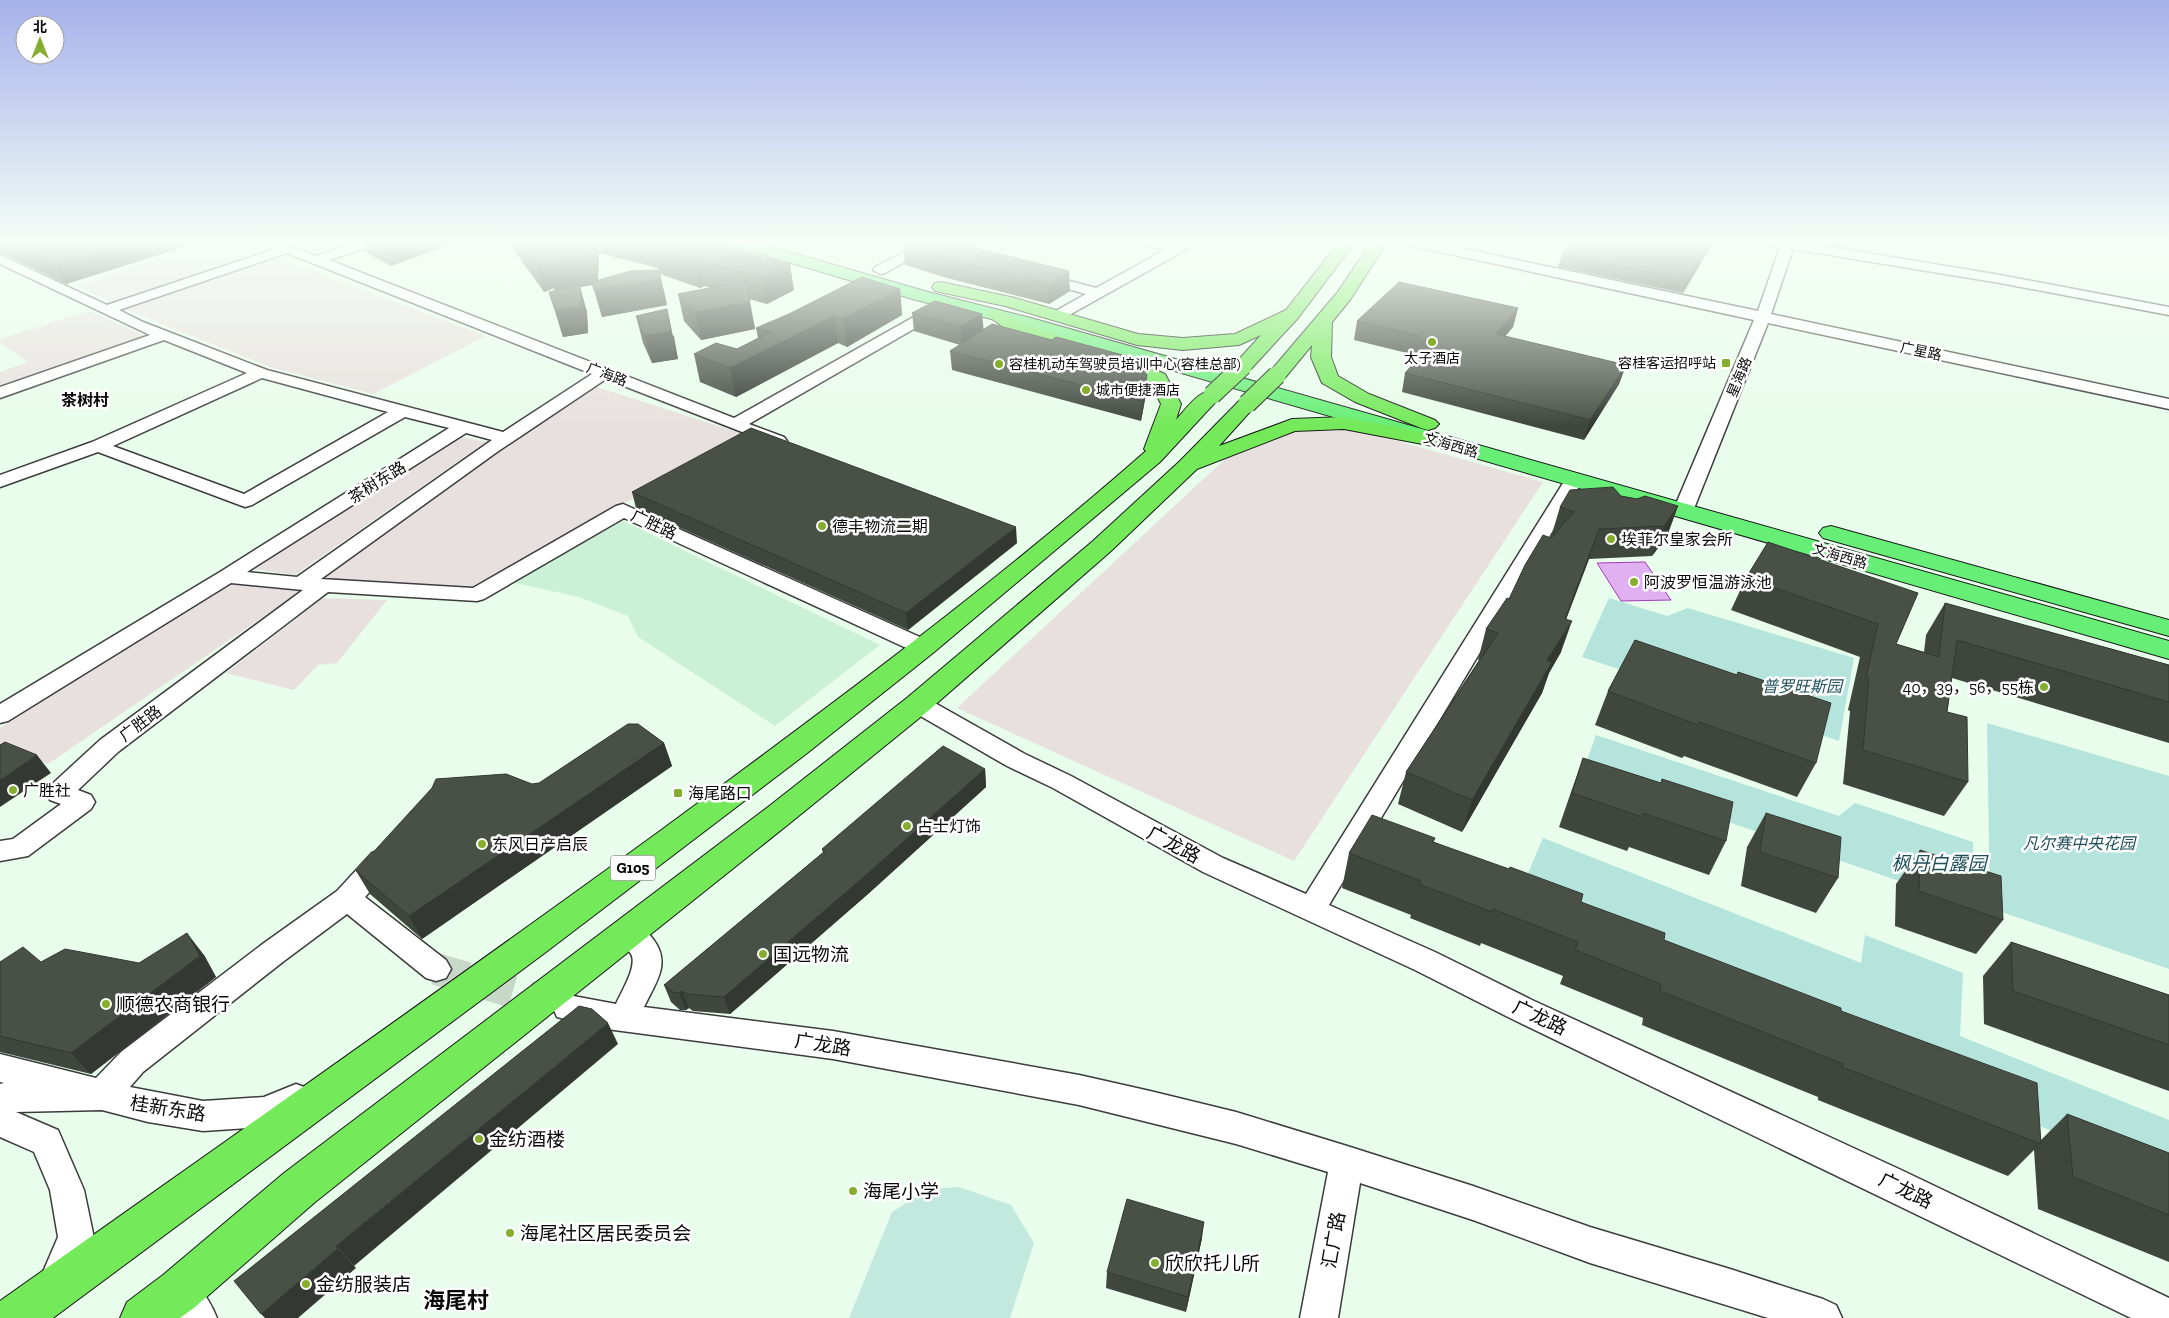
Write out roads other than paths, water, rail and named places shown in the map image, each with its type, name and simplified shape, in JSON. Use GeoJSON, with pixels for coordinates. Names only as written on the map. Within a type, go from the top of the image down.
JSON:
{"type":"FeatureCollection","features":[{"type":"Feature","properties":{"kind":"highway"},"geometry":{"type":"LineString","coordinates":[[1011,303],[1137,339],[1183,344],[1239,339],[1292,314]]}},
{"type":"Feature","properties":{"kind":"highway","name":"G105"},"geometry":{"type":"LineString","coordinates":[[31,1307],[166,1207],[348,1077],[796,747],[923,647],[1152,457],[1243,366],[1301,303]]}},
{"type":"Feature","properties":{"kind":"highway"},"geometry":{"type":"LineString","coordinates":[[1339,303],[1323,322],[1322,357],[1329,379],[1362,398],[1431,432]]}},
{"type":"Feature","properties":{"kind":"highway"},"geometry":{"type":"LineString","coordinates":[[996,315],[1014,326],[1121,362],[1158,378],[1171,404],[1152,457]]}},
{"type":"Feature","properties":{"kind":"highway","name":"G105"},"geometry":{"type":"LineString","coordinates":[[143,1318],[188,1304],[298,1188],[779,815],[918,704],[1102,546],[1188,466],[1277,375],[1323,322]]}},
{"type":"Feature","properties":{"kind":"highway"},"geometry":{"type":"LineString","coordinates":[[1188,466],[1292,425],[1344,423],[1431,432]]}},
{"type":"Feature","properties":{"kind":"main road","name":"文海西路"},"geometry":{"type":"LineString","coordinates":[[964,303],[996,315],[1686,503],[2169,628]]}},
{"type":"Feature","properties":{"kind":"main road","name":"文海西路"},"geometry":{"type":"LineString","coordinates":[[975,303],[1058,323],[1431,432],[1574,480],[1686,503],[2169,650]]}},
{"type":"Feature","properties":{"kind":"street"},"geometry":{"type":"LineString","coordinates":[[90,303],[138,325],[261,373],[506,438]]}},
{"type":"Feature","properties":{"kind":"street"},"geometry":{"type":"LineString","coordinates":[[106,310],[128,303]]}},
{"type":"Feature","properties":{"kind":"street","name":"广海路"},"geometry":{"type":"LineString","coordinates":[[425,303],[791,446]]}},
{"type":"Feature","properties":{"kind":"street"},"geometry":{"type":"LineString","coordinates":[[736,424],[933,303]]}},
{"type":"Feature","properties":{"kind":"street"},"geometry":{"type":"LineString","coordinates":[[1057,316],[1082,303]]}},
{"type":"Feature","properties":{"kind":"street","name":"广星路"},"geometry":{"type":"LineString","coordinates":[[1696,303],[2169,404]]}},
{"type":"Feature","properties":{"kind":"street","name":"星海路"},"geometry":{"type":"LineString","coordinates":[[1686,503],[1769,303]]}},
{"type":"Feature","properties":{"kind":"street"},"geometry":{"type":"LineString","coordinates":[[2124,303],[2169,311]]}},
{"type":"Feature","properties":{"kind":"street"},"geometry":{"type":"LineString","coordinates":[[0,394],[164,335]]}},
{"type":"Feature","properties":{"kind":"street"},"geometry":{"type":"LineString","coordinates":[[313,585],[506,438],[604,372]]}},
{"type":"Feature","properties":{"kind":"street"},"geometry":{"type":"LineString","coordinates":[[0,481],[98,446],[261,373]]}},
{"type":"Feature","properties":{"kind":"street"},"geometry":{"type":"LineString","coordinates":[[98,446],[245,501],[402,411]]}},
{"type":"Feature","properties":{"kind":"street","name":"茶树东路"},"geometry":{"type":"LineString","coordinates":[[0,715],[227,576],[463,427]]}},
{"type":"Feature","properties":{"kind":"street"},"geometry":{"type":"LineString","coordinates":[[1312,908],[1574,480]]}},
{"type":"Feature","properties":{"kind":"street","name":"广胜路"},"geometry":{"type":"LineString","coordinates":[[227,576],[313,585],[477,595],[623,510],[923,647]]}},
{"type":"Feature","properties":{"kind":"street","name":"广胜路"},"geometry":{"type":"LineString","coordinates":[[0,851],[19,849],[82,802],[59,793],[109,746],[313,585]]}},
{"type":"Feature","properties":{"kind":"street","name":"广龙路"},"geometry":{"type":"LineString","coordinates":[[918,704],[1016,760],[1062,782],[1213,865],[1312,908],[2169,1317]]}},
{"type":"Feature","properties":{"kind":"street"},"geometry":{"type":"LineString","coordinates":[[102,1095],[132,1062],[274,952],[347,899],[400,839]]}},
{"type":"Feature","properties":{"kind":"street"},"geometry":{"type":"LineString","coordinates":[[347,899],[436,969]]}},
{"type":"Feature","properties":{"kind":"street"},"geometry":{"type":"LineString","coordinates":[[625,1017],[649,966],[646,953],[641,944],[628,932]]}},
{"type":"Feature","properties":{"kind":"street","name":"广龙路"},"geometry":{"type":"LineString","coordinates":[[568,1008],[598,1015],[833,1045],[1080,1090],[1195,1117],[1347,1162],[1473,1203],[1590,1245],[1730,1287],[1808,1315]]}},
{"type":"Feature","properties":{"kind":"street","name":"桂新东路"},"geometry":{"type":"LineString","coordinates":[[0,1068],[148,1107],[203,1116],[265,1112],[348,1077]]}},
{"type":"Feature","properties":{"kind":"street","name":"桂新东路"},"geometry":{"type":"LineString","coordinates":[[0,1099],[10,1097],[102,1095]]}},
{"type":"Feature","properties":{"kind":"street"},"geometry":{"type":"LineString","coordinates":[[0,1121],[46,1141],[67,1190],[76,1238],[31,1307]]}},
{"type":"Feature","properties":{"kind":"street","name":"汇广路"},"geometry":{"type":"LineString","coordinates":[[1319,1318],[1347,1162]]}},
{"type":"Feature","properties":{"kind":"tunnel"},"geometry":{"type":"LineString","coordinates":[[436,969],[550,1003]]}},
{"type":"Feature","properties":{"kind":"place","name":"太子酒店"},"geometry":{"type":"Point","coordinates":[1432,342]}},
{"type":"Feature","properties":{"kind":"place","name":"容桂客运招呼站"},"geometry":{"type":"Point","coordinates":[1726,363]}},
{"type":"Feature","properties":{"kind":"place","name":"容桂机动车驾驶员培训中心(容桂总部)"},"geometry":{"type":"Point","coordinates":[999,364]}},
{"type":"Feature","properties":{"kind":"place","name":"城市便捷酒店"},"geometry":{"type":"Point","coordinates":[1086,390]}},
{"type":"Feature","properties":{"kind":"place","name":"德丰物流二期"},"geometry":{"type":"Point","coordinates":[822,526]}},
{"type":"Feature","properties":{"kind":"place","name":"埃菲尔皇家会所"},"geometry":{"type":"Point","coordinates":[1611,539]}},
{"type":"Feature","properties":{"kind":"place","name":"阿波罗恒温游泳池"},"geometry":{"type":"Point","coordinates":[1634,582]}},
{"type":"Feature","properties":{"kind":"place","name":"40，39，56，55栋"},"geometry":{"type":"Point","coordinates":[2044,687]}},
{"type":"Feature","properties":{"kind":"place","name":"广胜社"},"geometry":{"type":"Point","coordinates":[13,790]}},
{"type":"Feature","properties":{"kind":"place","name":"海尾路口"},"geometry":{"type":"Point","coordinates":[678,793]}},
{"type":"Feature","properties":{"kind":"place","name":"占士灯饰"},"geometry":{"type":"Point","coordinates":[907,826]}},
{"type":"Feature","properties":{"kind":"place","name":"东风日产启辰"},"geometry":{"type":"Point","coordinates":[482,844]}},
{"type":"Feature","properties":{"kind":"place","name":"国远物流"},"geometry":{"type":"Point","coordinates":[763,954]}},
{"type":"Feature","properties":{"kind":"place","name":"顺德农商银行"},"geometry":{"type":"Point","coordinates":[106,1004]}},
{"type":"Feature","properties":{"kind":"place","name":"金纺酒楼"},"geometry":{"type":"Point","coordinates":[479,1139]}},
{"type":"Feature","properties":{"kind":"place","name":"海尾小学"},"geometry":{"type":"Point","coordinates":[853,1191]}},
{"type":"Feature","properties":{"kind":"place","name":"海尾社区居民委员会"},"geometry":{"type":"Point","coordinates":[510,1233]}},
{"type":"Feature","properties":{"kind":"place","name":"欣欣托儿所"},"geometry":{"type":"Point","coordinates":[1155,1263]}},
{"type":"Feature","properties":{"kind":"place","name":"金纺服装店"},"geometry":{"type":"Point","coordinates":[306,1284]}},
{"type":"Feature","properties":{"kind":"district","name":"茶树村"},"geometry":{"type":"Point","coordinates":[85,400]}},
{"type":"Feature","properties":{"kind":"district","name":"海尾村"},"geometry":{"type":"Point","coordinates":[456,1300]}},
{"type":"Feature","properties":{"kind":"park label","name":"普罗旺斯园"},"geometry":{"type":"Point","coordinates":[1802,686]}},
{"type":"Feature","properties":{"kind":"park label","name":"凡尔赛中央花园"},"geometry":{"type":"Point","coordinates":[2079,843]}},
{"type":"Feature","properties":{"kind":"park label","name":"枫丹白露园"},"geometry":{"type":"Point","coordinates":[1939,863]}}]}
